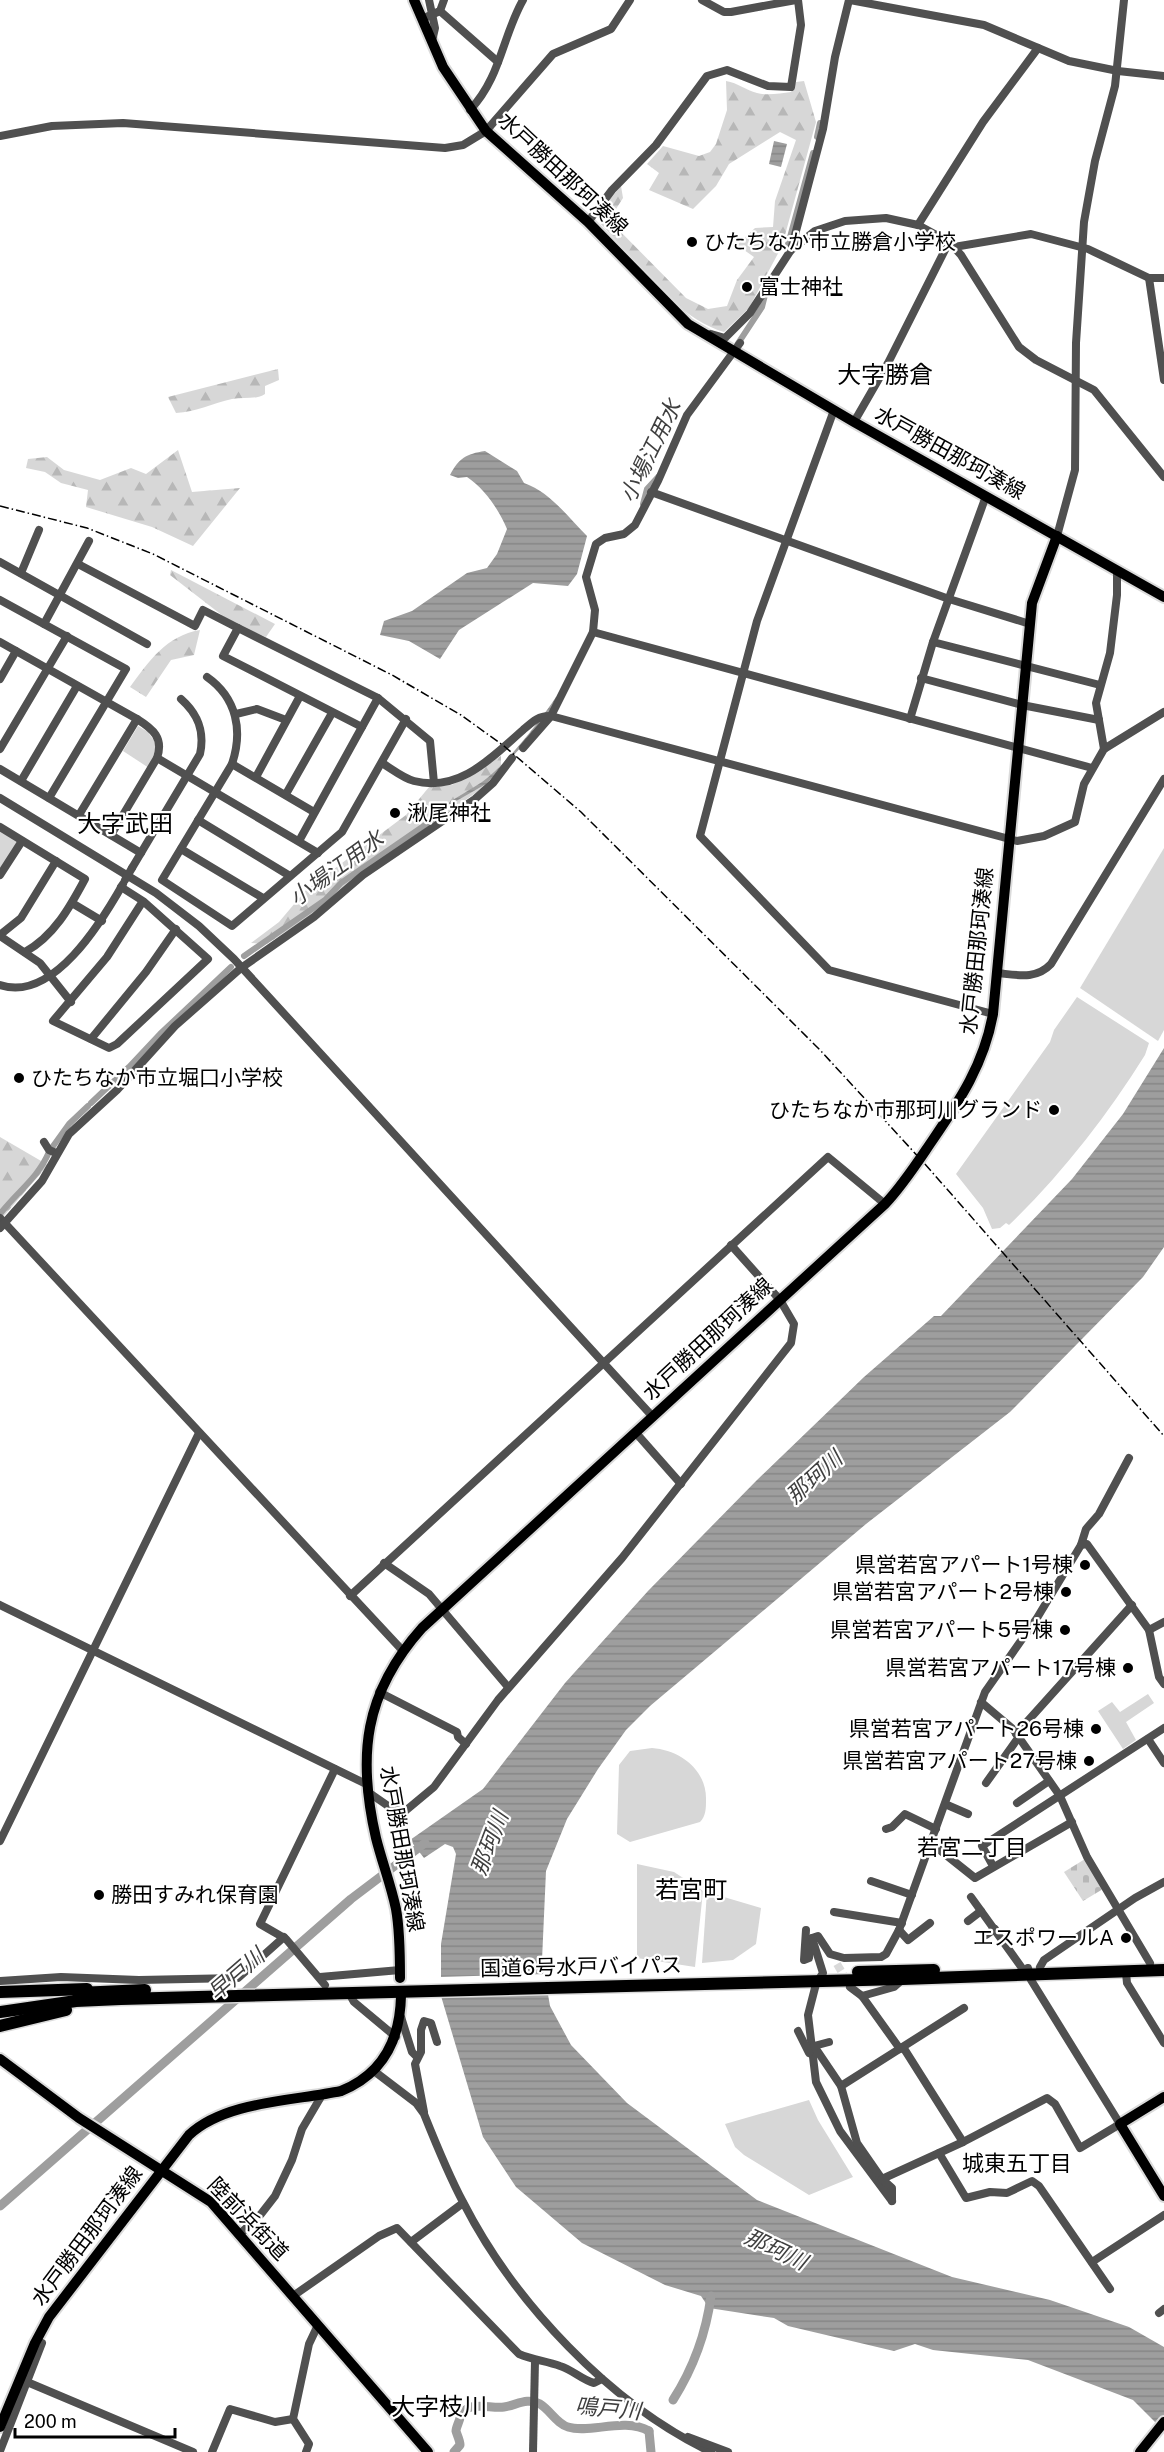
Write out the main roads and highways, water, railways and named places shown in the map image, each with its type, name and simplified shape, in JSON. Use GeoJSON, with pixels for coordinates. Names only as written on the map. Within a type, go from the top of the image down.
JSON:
{"type":"FeatureCollection","features":[{"type":"Feature","properties":{"kind":"highway","name":"国道6号水戸バイパス"},"geometry":{"type":"LineString","coordinates":[[821,1977],[903,1980],[1164,1961]]}},
{"type":"Feature","properties":{"kind":"highway","name":"国道6号水戸バイパス"},"geometry":{"type":"LineString","coordinates":[[0,2004],[72,1994],[349,1992],[415,1987],[1030,1970],[1126,1973],[1164,1970]]}},
{"type":"Feature","properties":{"kind":"highway","name":"国道6号水戸バイパス"},"geometry":{"type":"LineString","coordinates":[[272,1991],[322,1982],[415,1987]]}},
{"type":"Feature","properties":{"kind":"highway"},"geometry":{"type":"LineString","coordinates":[[0,1992],[73,1989],[124,1995]]}},
{"type":"Feature","properties":{"kind":"highway","name":"国道6号水戸バイパス"},"geometry":{"type":"LineString","coordinates":[[0,2012],[124,1995]]}},
{"type":"Feature","properties":{"kind":"highway"},"geometry":{"type":"LineString","coordinates":[[0,2026],[124,1995]]}},
{"type":"Feature","properties":{"kind":"main road","name":"水戸勝田那珂湊線"},"geometry":{"type":"LineString","coordinates":[[400,1974],[398,1921],[367,1788],[367,1739],[379,1692],[403,1652],[422,1628],[885,1204],[906,1179],[966,1091],[984,1052],[993,1014],[1008,837],[1034,593],[1057,536],[854,422],[737,348],[702,334],[683,319],[588,222],[486,131],[443,67],[414,0]]}},
{"type":"Feature","properties":{"kind":"main road"},"geometry":{"type":"LineString","coordinates":[[1057,536],[1164,597]]}},
{"type":"Feature","properties":{"kind":"main road","name":"水戸勝田那珂湊線"},"geometry":{"type":"LineString","coordinates":[[0,2427],[24,2380],[49,2317],[189,2135],[216,2116],[351,2087],[374,2071],[390,2050],[401,2017],[401,1996]]}},
{"type":"Feature","properties":{"kind":"main road","name":"陸前浜街道"},"geometry":{"type":"LineString","coordinates":[[0,2059],[79,2118],[206,2197],[428,2452]]}},
{"type":"Feature","properties":{"kind":"main road"},"geometry":{"type":"LineString","coordinates":[[1164,2097],[1120,2124],[1164,2196]]}},
{"type":"Feature","properties":{"kind":"main road"},"geometry":{"type":"LineString","coordinates":[[1140,2452],[1164,2422]]}},
{"type":"Feature","properties":{"kind":"water"},"geometry":{"type":"Polygon","coordinates":[[[774,141],[787,144],[781,167],[769,164],[774,141]]]}},
{"type":"Feature","properties":{"kind":"water"},"geometry":{"type":"Polygon","coordinates":[[[485,451],[517,471],[524,483],[542,492],[587,536],[577,574],[568,586],[533,583],[459,630],[440,659],[409,641],[380,635],[384,621],[412,611],[467,573],[487,568],[497,554],[507,529],[500,515],[491,500],[474,482],[467,477],[458,478],[450,475],[464,458],[485,451]]]}},
{"type":"Feature","properties":{"kind":"water"},"geometry":{"type":"Polygon","coordinates":[[[556,697],[558,700],[530,738],[486,784],[451,804],[435,820],[433,817],[444,806],[482,782],[501,765],[532,730],[556,697]]]}},
{"type":"Feature","properties":{"kind":"water","name":"那珂川"},"geometry":{"type":"Polygon","coordinates":[[[1164,1048],[1164,1247],[1143,1277],[1010,1412],[866,1524],[650,1706],[626,1730],[567,1819],[546,1871],[542,1960],[550,2006],[571,2045],[627,2103],[757,2200],[952,2277],[1050,2300],[1129,2327],[1164,2347],[1164,2431],[1133,2400],[1028,2360],[933,2350],[915,2344],[894,2351],[788,2326],[774,2318],[709,2308],[701,2296],[665,2285],[582,2243],[516,2187],[483,2137],[441,1996],[441,1944],[456,1854],[453,1847],[445,1844],[424,1858],[410,1840],[483,1789],[565,1683],[648,1591],[757,1480],[864,1377],[934,1316],[941,1316],[1072,1179],[1123,1114],[1164,1048]]]}},
{"type":"Feature","properties":{"kind":"waterway","name":"小場江用水"},"geometry":{"type":"LineString","coordinates":[[817,137],[820,123]]}},
{"type":"Feature","properties":{"kind":"waterway","name":"小場江用水"},"geometry":{"type":"LineString","coordinates":[[787,248],[813,153]]}},
{"type":"Feature","properties":{"kind":"waterway","name":"小場江用水"},"geometry":{"type":"LineString","coordinates":[[737,345],[762,307],[765,295]]}},
{"type":"Feature","properties":{"kind":"waterway","name":"小場江用水"},"geometry":{"type":"LineString","coordinates":[[643,504],[647,489],[658,477]]}},
{"type":"Feature","properties":{"kind":"waterway","name":"小場江用水"},"geometry":{"type":"LineString","coordinates":[[244,956],[325,900],[341,883],[439,813]]}},
{"type":"Feature","properties":{"kind":"waterway","name":"小場江用水"},"geometry":{"type":"LineString","coordinates":[[91,1103],[231,967]]}},
{"type":"Feature","properties":{"kind":"waterway","name":"小場江用水"},"geometry":{"type":"LineString","coordinates":[[51,1149],[69,1124],[88,1106]]}},
{"type":"Feature","properties":{"kind":"waterway","name":"小場江用水"},"geometry":{"type":"LineString","coordinates":[[0,1214],[33,1177],[49,1152]]}},
{"type":"Feature","properties":{"kind":"waterway","name":"早戸川"},"geometry":{"type":"LineString","coordinates":[[0,2206],[351,1899],[425,1843]]}},
{"type":"Feature","properties":{"kind":"waterway","name":"鳴戸川"},"geometry":{"type":"LineString","coordinates":[[673,2400],[698,2350],[711,2296]]}},
{"type":"Feature","properties":{"kind":"waterway","name":"鳴戸川"},"geometry":{"type":"LineString","coordinates":[[454,2452],[460,2445],[456,2431],[463,2412],[479,2406],[504,2407],[531,2401],[540,2404],[560,2423],[568,2427],[586,2429],[629,2425],[649,2431]]}},
{"type":"Feature","properties":{"kind":"waterway"},"geometry":{"type":"LineString","coordinates":[[649,2431],[651,2452]]}},
{"type":"Feature","properties":{"kind":"tunnel"},"geometry":{"type":"LineString","coordinates":[[837,1964],[847,1981]]}},
{"type":"Feature","properties":{"kind":"railway"},"geometry":{"type":"LineString","coordinates":[[0,506],[87,528],[153,554],[392,675],[461,715],[504,746],[581,812],[820,1050],[924,1163],[1164,1436]]}},
{"type":"Feature","properties":{"kind":"place","name":"ひたちなか市立勝倉小学校"},"geometry":{"type":"Point","coordinates":[692,242]}},
{"type":"Feature","properties":{"kind":"place","name":"富士神社"},"geometry":{"type":"Point","coordinates":[747,287]}},
{"type":"Feature","properties":{"kind":"place","name":"湫尾神社"},"geometry":{"type":"Point","coordinates":[395,813]}},
{"type":"Feature","properties":{"kind":"place","name":"ひたちなか市立堀口小学校"},"geometry":{"type":"Point","coordinates":[19,1078]}},
{"type":"Feature","properties":{"kind":"place","name":"ひたちなか市那珂川グランド"},"geometry":{"type":"Point","coordinates":[1054,1110]}},
{"type":"Feature","properties":{"kind":"place","name":"県営若宮アパート1号棟"},"geometry":{"type":"Point","coordinates":[1085,1565]}},
{"type":"Feature","properties":{"kind":"place","name":"県営若宮アパート2号棟"},"geometry":{"type":"Point","coordinates":[1066,1592]}},
{"type":"Feature","properties":{"kind":"place","name":"県営若宮アパート5号棟"},"geometry":{"type":"Point","coordinates":[1065,1630]}},
{"type":"Feature","properties":{"kind":"place","name":"県営若宮アパート17号棟"},"geometry":{"type":"Point","coordinates":[1128,1668]}},
{"type":"Feature","properties":{"kind":"place","name":"県営若宮アパート26号棟"},"geometry":{"type":"Point","coordinates":[1096,1729]}},
{"type":"Feature","properties":{"kind":"place","name":"県営若宮アパート27号棟"},"geometry":{"type":"Point","coordinates":[1089,1761]}},
{"type":"Feature","properties":{"kind":"place","name":"勝田すみれ保育園"},"geometry":{"type":"Point","coordinates":[99,1895]}},
{"type":"Feature","properties":{"kind":"place","name":"エスポワールA"},"geometry":{"type":"Point","coordinates":[1126,1938]}},
{"type":"Feature","properties":{"kind":"district","name":"大字勝倉"},"geometry":{"type":"Point","coordinates":[885,375]}},
{"type":"Feature","properties":{"kind":"district","name":"大字武田"},"geometry":{"type":"Point","coordinates":[125,824]}},
{"type":"Feature","properties":{"kind":"district","name":"若宮二丁目"},"geometry":{"type":"Point","coordinates":[972,1847]}},
{"type":"Feature","properties":{"kind":"district","name":"若宮町"},"geometry":{"type":"Point","coordinates":[691,1890]}},
{"type":"Feature","properties":{"kind":"district","name":"城東五丁目"},"geometry":{"type":"Point","coordinates":[1017,2163]}},
{"type":"Feature","properties":{"kind":"district","name":"大字枝川"},"geometry":{"type":"Point","coordinates":[439,2407]}}]}
